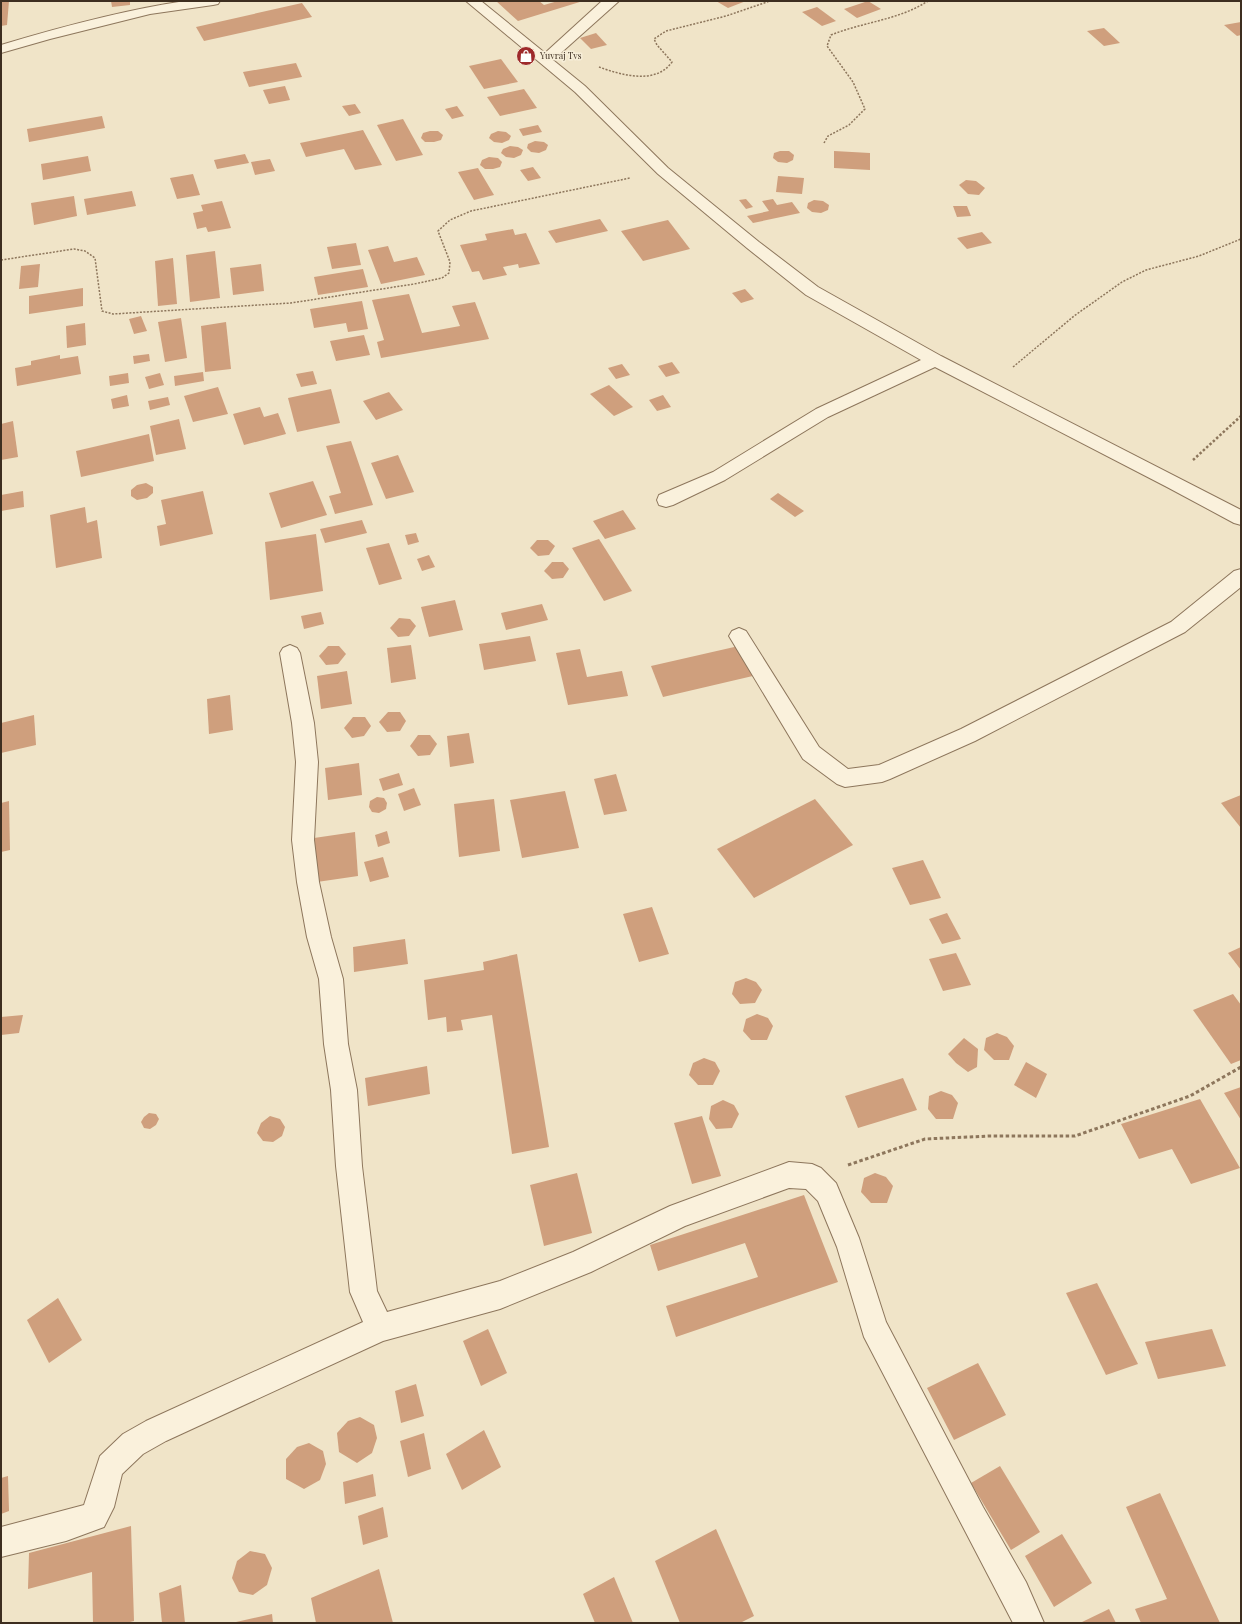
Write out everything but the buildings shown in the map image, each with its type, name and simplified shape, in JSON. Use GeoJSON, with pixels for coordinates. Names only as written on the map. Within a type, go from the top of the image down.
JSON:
{"type":"FeatureCollection","features":[{"type":"Feature","properties":{"kind":"street"},"geometry":{"type":"LineString","coordinates":[[1,49],[45,36],[150,10],[213,1]]}},
{"type":"Feature","properties":{"kind":"street"},"geometry":{"type":"LineString","coordinates":[[473,1],[551,54],[580,88],[663,171],[812,291],[934,360],[1174,482],[1241,518]]}},
{"type":"Feature","properties":{"kind":"street"},"geometry":{"type":"LineString","coordinates":[[551,54],[612,1]]}},
{"type":"Feature","properties":{"kind":"street"},"geometry":{"type":"LineString","coordinates":[[666,500],[719,476],[822,413],[934,360]]}},
{"type":"Feature","properties":{"kind":"street"},"geometry":{"type":"LineString","coordinates":[[738,636],[811,753],[846,778],[882,772],[968,735],[1178,627],[1241,576]]}},
{"type":"Feature","properties":{"kind":"street"},"geometry":{"type":"LineString","coordinates":[[290,653],[303,723],[307,762],[303,840],[308,882],[319,937],[331,979],[336,1044],[344,1090],[349,1166],[364,1292],[380,1328]]}},
{"type":"Feature","properties":{"kind":"street"},"geometry":{"type":"LineString","coordinates":[[1,1542],[66,1526],[94,1516],[99,1507],[110,1466],[133,1444],[380,1328],[500,1295],[580,1262],[679,1215],[789,1176],[812,1177],[827,1192],[850,1247],[874,1327],[938,1448],[972,1517],[1015,1593],[1029,1623]]}},
{"type":"Feature","properties":{"kind":"path"},"geometry":{"type":"LineString","coordinates":[[551,54],[607,70],[632,75],[651,76],[669,69],[672,62],[666,53],[656,46],[654,39],[666,31],[726,16],[770,1]]}},
{"type":"Feature","properties":{"kind":"path"},"geometry":{"type":"LineString","coordinates":[[824,143],[828,136],[849,125],[865,110],[853,82],[828,46],[831,35],[859,25],[888,20],[920,7],[928,1]]}},
{"type":"Feature","properties":{"kind":"path"},"geometry":{"type":"LineString","coordinates":[[1,260],[74,249],[86,251],[95,258],[99,275],[102,311],[113,314],[291,303],[414,284],[442,278],[449,273],[450,262],[438,231],[450,220],[470,211],[663,171]]}},
{"type":"Feature","properties":{"kind":"path"},"geometry":{"type":"LineString","coordinates":[[989,389],[1063,323],[1114,287],[1141,273],[1165,264],[1193,257],[1241,239]]}},
{"type":"Feature","properties":{"kind":"path"},"geometry":{"type":"LineString","coordinates":[[1174,482],[1200,452],[1241,416]]}},
{"type":"Feature","properties":{"kind":"path"},"geometry":{"type":"LineString","coordinates":[[812,1177],[925,1139],[990,1136],[1075,1136],[1190,1096],[1241,1067]]}},
{"type":"Feature","properties":{"kind":"place","name":"Yuvraj Tvs"},"geometry":{"type":"Point","coordinates":[526,56]}}]}
